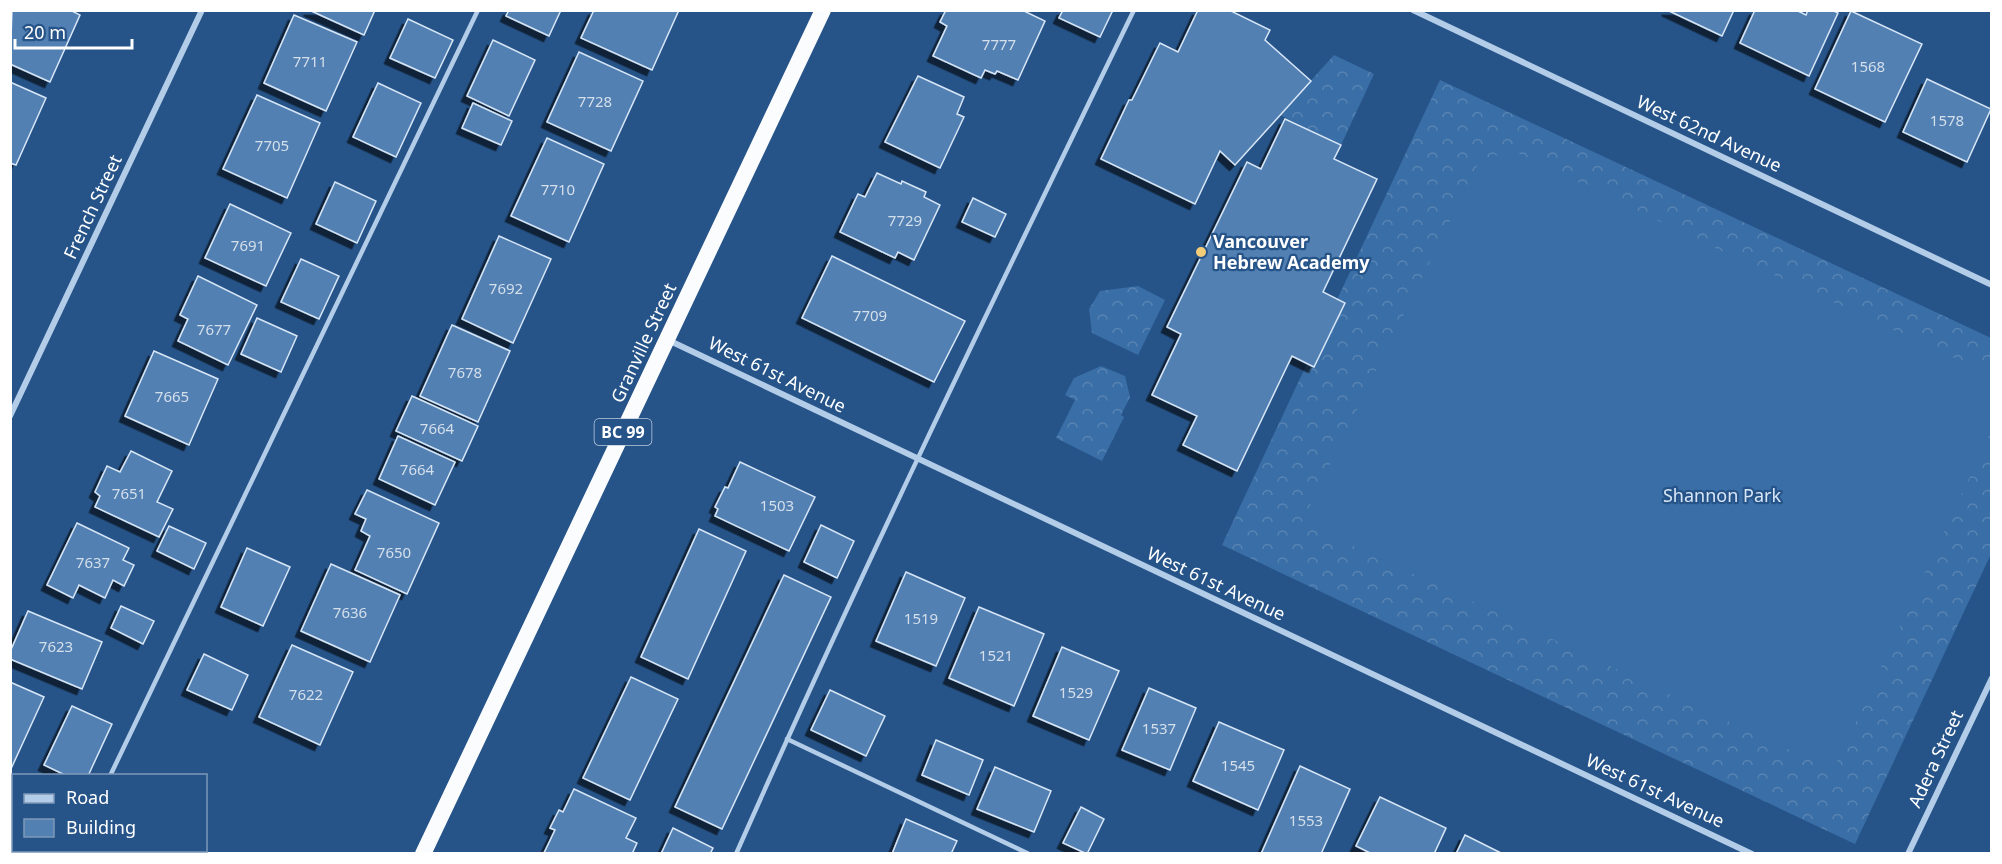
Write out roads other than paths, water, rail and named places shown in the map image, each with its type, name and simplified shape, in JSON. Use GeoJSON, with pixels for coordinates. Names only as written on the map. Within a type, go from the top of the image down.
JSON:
{"type":"FeatureCollection","features":[{"type":"Feature","properties":{"kind":"highway","name":"Granville Street"},"geometry":{"type":"LineString","coordinates":[[423,854],[823,10]]}},
{"type":"Feature","properties":{"kind":"street","name":"French Street"},"geometry":{"type":"LineString","coordinates":[[10,416],[202,10]]}},
{"type":"Feature","properties":{"kind":"street","name":"West 62nd Avenue"},"geometry":{"type":"LineString","coordinates":[[1413,10],[1992,285]]}},
{"type":"Feature","properties":{"kind":"street","name":"West 61st Avenue"},"geometry":{"type":"LineString","coordinates":[[667,340],[1752,854]]}},
{"type":"Feature","properties":{"kind":"street","name":"Adera Street"},"geometry":{"type":"LineString","coordinates":[[1908,854],[1992,678]]}},
{"type":"Feature","properties":{"kind":"lane"},"geometry":{"type":"LineString","coordinates":[[111,774],[478,10]]}},
{"type":"Feature","properties":{"kind":"lane"},"geometry":{"type":"LineString","coordinates":[[736,854],[916,459],[1134,10]]}},
{"type":"Feature","properties":{"kind":"lane"},"geometry":{"type":"LineString","coordinates":[[787,739],[1029,854]]}},
{"type":"Feature","properties":{"kind":"place","name":"Vancouver Hebrew Academy"},"geometry":{"type":"Point","coordinates":[1201,252]}},
{"type":"Feature","properties":{"kind":"park label","name":"Shannon Park"},"geometry":{"type":"Point","coordinates":[1722,496]}}]}
